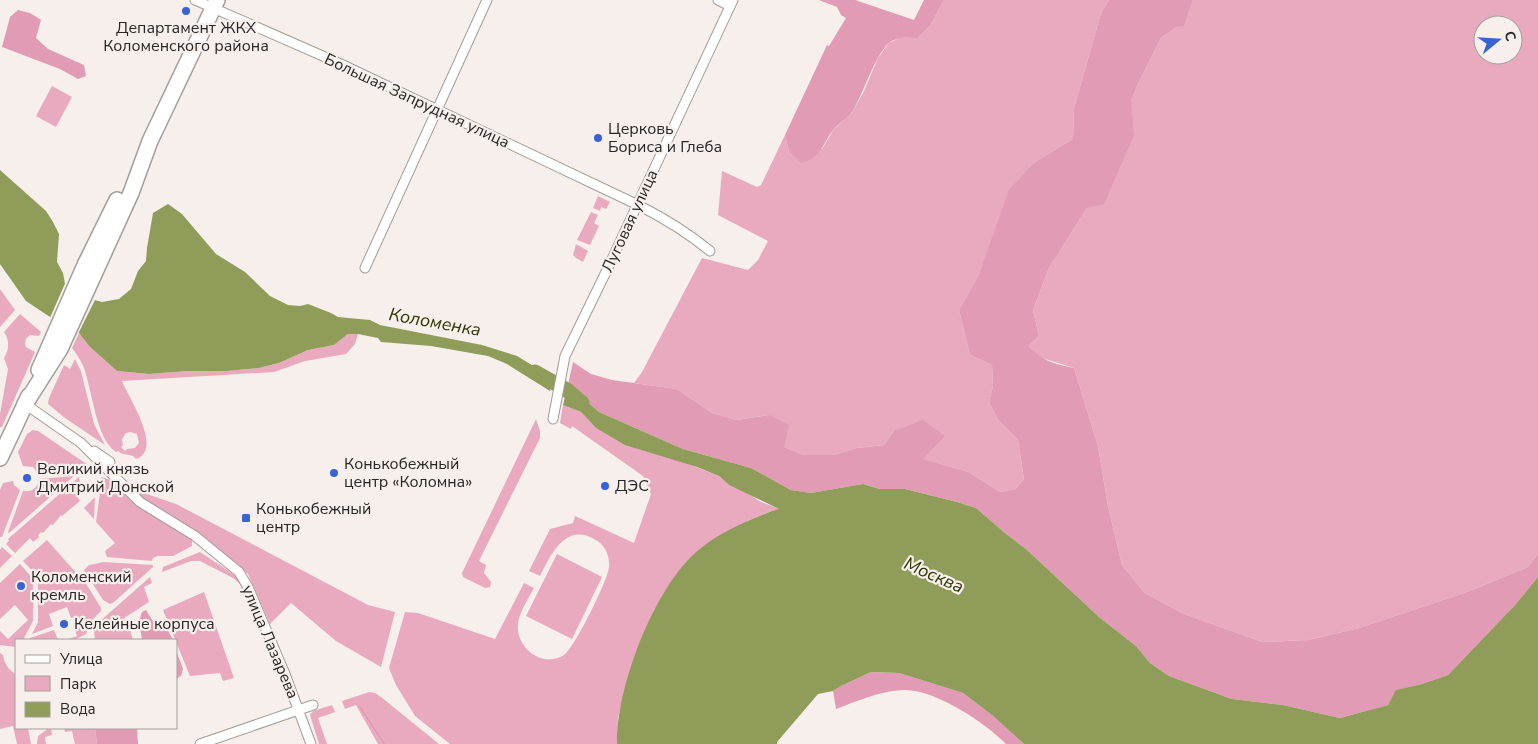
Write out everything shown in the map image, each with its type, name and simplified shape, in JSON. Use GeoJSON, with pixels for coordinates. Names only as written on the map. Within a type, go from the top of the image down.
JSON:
{"type":"FeatureCollection","features":[{"type":"Feature","properties":{"kind":"main road"},"geometry":{"type":"LineString","coordinates":[[0,458],[91,267],[123,188],[150,141],[215,4]]}},
{"type":"Feature","properties":{"kind":"street","name":"Большая Запрудная улица"},"geometry":{"type":"LineString","coordinates":[[195,0],[215,4],[638,205],[677,226],[710,251]]}},
{"type":"Feature","properties":{"kind":"street"},"geometry":{"type":"LineString","coordinates":[[365,268],[487,0]]}},
{"type":"Feature","properties":{"kind":"street"},"geometry":{"type":"LineString","coordinates":[[718,0],[731,3]]}},
{"type":"Feature","properties":{"kind":"street","name":"Луговая улица"},"geometry":{"type":"LineString","coordinates":[[552,419],[565,356],[638,205],[731,3]]}},
{"type":"Feature","properties":{"kind":"street","name":"улица Лазарева"},"geometry":{"type":"LineString","coordinates":[[25,404],[81,443],[140,502],[195,536],[239,572],[248,587],[285,674],[312,744]]}},
{"type":"Feature","properties":{"kind":"street"},"geometry":{"type":"LineString","coordinates":[[81,443],[110,462]]}},
{"type":"Feature","properties":{"kind":"street"},"geometry":{"type":"LineString","coordinates":[[200,744],[313,705]]}},
{"type":"Feature","properties":{"kind":"green space"},"geometry":{"type":"Polygon","coordinates":[[[944,0],[1109,0],[1101,13],[1074,108],[1073,139],[1035,162],[994,235],[979,274],[959,310],[970,355],[992,365],[993,386],[989,402],[998,420],[1018,440],[1024,479],[1015,489],[1000,492],[969,472],[922,459],[926,454],[894,431],[884,445],[857,448],[833,455],[804,455],[784,447],[769,415],[737,420],[712,413],[677,389],[634,383],[642,372],[702,258],[748,270],[758,260],[768,241],[718,215],[722,171],[757,187],[761,185],[785,135],[789,151],[822,149],[834,129],[852,113],[878,58],[889,43],[899,38],[918,38],[930,26],[944,0]]]}},
{"type":"Feature","properties":{"kind":"green space"},"geometry":{"type":"Polygon","coordinates":[[[1193,0],[1538,0],[1538,554],[1528,567],[1467,592],[1359,628],[1308,640],[1263,642],[1184,614],[1145,593],[1122,565],[1108,506],[1098,446],[1074,368],[1039,357],[1029,346],[1039,336],[1033,310],[1049,268],[1087,208],[1137,86],[1161,38],[1177,27],[1184,25],[1193,0]]]}},
{"type":"Feature","properties":{"kind":"green space"},"geometry":{"type":"Polygon","coordinates":[[[52,86],[72,97],[56,127],[36,116],[52,86]]]}},
{"type":"Feature","properties":{"kind":"green space"},"geometry":{"type":"Polygon","coordinates":[[[598,196],[610,202],[606,209],[601,207],[600,211],[593,208],[598,196]]]}},
{"type":"Feature","properties":{"kind":"green space"},"geometry":{"type":"Polygon","coordinates":[[[591,212],[598,215],[594,223],[599,226],[590,245],[577,240],[591,212]]]}},
{"type":"Feature","properties":{"kind":"green space"},"geometry":{"type":"Polygon","coordinates":[[[576,244],[588,251],[583,262],[573,255],[576,244]]]}},
{"type":"Feature","properties":{"kind":"green space"},"geometry":{"type":"Polygon","coordinates":[[[0,289],[15,310],[0,327],[0,289]]]}},
{"type":"Feature","properties":{"kind":"green space"},"geometry":{"type":"Polygon","coordinates":[[[20,314],[41,332],[39,336],[30,335],[27,337],[26,347],[35,352],[2,427],[0,427],[0,414],[8,369],[4,358],[8,349],[8,342],[4,332],[20,314]]]}},
{"type":"Feature","properties":{"kind":"green space"},"geometry":{"type":"Polygon","coordinates":[[[79,333],[90,347],[117,371],[149,374],[227,371],[259,368],[279,363],[308,350],[334,345],[348,334],[358,334],[355,344],[346,354],[305,361],[274,372],[122,381],[142,422],[145,434],[146,445],[144,453],[136,459],[119,451],[116,452],[109,446],[99,426],[84,368],[72,348],[79,333]],[[126,433],[122,439],[123,445],[121,447],[125,451],[135,448],[139,443],[137,434],[126,433]]]}},
{"type":"Feature","properties":{"kind":"green space"},"geometry":{"type":"Polygon","coordinates":[[[75,359],[81,371],[94,424],[105,445],[48,404],[64,365],[70,369],[75,359]]]}},
{"type":"Feature","properties":{"kind":"green space"},"geometry":{"type":"Polygon","coordinates":[[[563,405],[581,412],[596,428],[719,476],[729,485],[748,493],[759,501],[780,509],[747,521],[626,686],[618,718],[617,744],[450,744],[415,716],[396,685],[389,668],[405,612],[418,613],[495,639],[524,583],[534,588],[524,605],[518,623],[518,632],[521,640],[525,647],[539,657],[556,659],[569,650],[590,614],[603,585],[609,563],[606,551],[598,541],[584,535],[575,535],[567,538],[554,551],[540,576],[529,571],[550,529],[573,523],[575,516],[634,543],[651,494],[643,476],[572,426],[571,429],[560,423],[563,405]]]}},
{"type":"Feature","properties":{"kind":"green space"},"geometry":{"type":"Polygon","coordinates":[[[536,419],[540,438],[479,561],[486,565],[484,573],[491,582],[490,587],[485,588],[463,577],[462,573],[536,419]]]}},
{"type":"Feature","properties":{"kind":"green space"},"geometry":{"type":"Polygon","coordinates":[[[33,430],[38,431],[88,465],[82,472],[39,475],[33,467],[23,466],[18,452],[27,434],[33,430]]]}},
{"type":"Feature","properties":{"kind":"green space"},"geometry":{"type":"Polygon","coordinates":[[[74,476],[8,532],[23,491],[34,489],[39,479],[74,476]]]}},
{"type":"Feature","properties":{"kind":"green space"},"geometry":{"type":"Polygon","coordinates":[[[79,477],[81,489],[75,494],[80,501],[61,515],[43,533],[41,532],[38,535],[39,537],[33,542],[30,538],[15,553],[6,544],[9,541],[8,539],[79,477]]]}},
{"type":"Feature","properties":{"kind":"green space"},"geometry":{"type":"Polygon","coordinates":[[[101,477],[111,480],[143,509],[189,536],[192,540],[192,546],[173,556],[157,556],[152,561],[107,557],[105,551],[115,543],[96,522],[99,491],[103,485],[101,477]]]}},
{"type":"Feature","properties":{"kind":"green space"},"geometry":{"type":"Polygon","coordinates":[[[13,481],[14,485],[20,490],[2,537],[0,537],[0,490],[3,483],[13,481]]]}},
{"type":"Feature","properties":{"kind":"green space"},"geometry":{"type":"Polygon","coordinates":[[[138,491],[176,504],[368,605],[395,612],[381,667],[336,641],[291,603],[270,624],[248,574],[194,530],[139,496],[138,491]]]}},
{"type":"Feature","properties":{"kind":"green space"},"geometry":{"type":"Polygon","coordinates":[[[95,497],[94,519],[84,508],[95,497]]]}},
{"type":"Feature","properties":{"kind":"green space"},"geometry":{"type":"Polygon","coordinates":[[[47,540],[78,575],[80,574],[101,608],[101,611],[92,620],[86,634],[76,639],[69,639],[77,636],[73,624],[78,623],[76,617],[71,618],[67,607],[49,614],[53,626],[32,634],[38,622],[38,577],[23,561],[47,540]]]}},
{"type":"Feature","properties":{"kind":"green space"},"geometry":{"type":"Polygon","coordinates":[[[2,547],[12,556],[0,568],[0,550],[2,547]]]}},
{"type":"Feature","properties":{"kind":"green space"},"geometry":{"type":"Polygon","coordinates":[[[200,552],[236,576],[241,582],[243,593],[240,584],[233,578],[200,561],[191,561],[162,572],[163,567],[200,552]]]}},
{"type":"Feature","properties":{"kind":"green space"},"geometry":{"type":"Polygon","coordinates":[[[557,554],[602,577],[572,639],[526,616],[557,554]]]}},
{"type":"Feature","properties":{"kind":"green space"},"geometry":{"type":"Polygon","coordinates":[[[104,562],[153,565],[153,567],[110,604],[103,600],[84,570],[89,565],[104,562]]]}},
{"type":"Feature","properties":{"kind":"green space"},"geometry":{"type":"Polygon","coordinates":[[[20,564],[33,579],[33,621],[24,639],[15,639],[15,647],[0,645],[0,631],[8,639],[28,620],[15,605],[0,619],[0,583],[20,564]]]}},
{"type":"Feature","properties":{"kind":"green space"},"geometry":{"type":"Polygon","coordinates":[[[150,577],[152,583],[144,587],[149,602],[124,618],[133,639],[95,639],[94,631],[99,622],[150,577]]]}},
{"type":"Feature","properties":{"kind":"green space"},"geometry":{"type":"Polygon","coordinates":[[[204,592],[234,678],[223,681],[220,673],[190,676],[178,647],[178,639],[175,639],[163,610],[204,592]]]}},
{"type":"Feature","properties":{"kind":"green space"},"geometry":{"type":"Polygon","coordinates":[[[54,630],[58,639],[30,639],[54,630]]]}},
{"type":"Feature","properties":{"kind":"green space"},"geometry":{"type":"Polygon","coordinates":[[[0,653],[3,655],[8,667],[15,674],[15,729],[28,729],[31,744],[17,744],[13,726],[0,729],[0,653]]]}},
{"type":"Feature","properties":{"kind":"green space"},"geometry":{"type":"Polygon","coordinates":[[[369,692],[381,697],[439,744],[386,744],[364,711],[359,708],[383,744],[378,744],[356,705],[345,709],[342,701],[369,692]]]}},
{"type":"Feature","properties":{"kind":"green space"},"geometry":{"type":"Polygon","coordinates":[[[332,705],[335,712],[318,718],[327,744],[319,744],[310,715],[313,711],[332,705]]]}},
{"type":"Feature","properties":{"kind":"green space"},"geometry":{"type":"Polygon","coordinates":[[[48,729],[51,729],[52,735],[45,737],[46,744],[37,744],[38,736],[48,729]]]}},
{"type":"Feature","properties":{"kind":"green space"},"geometry":{"type":"Polygon","coordinates":[[[64,729],[95,729],[97,744],[75,744],[72,731],[65,732],[64,729]]]}},
{"type":"Feature","properties":{"kind":"shaded area"},"geometry":{"type":"Polygon","coordinates":[[[819,0],[855,0],[914,20],[924,0],[944,0],[930,26],[918,38],[899,38],[889,43],[874,66],[853,111],[834,129],[818,154],[801,163],[789,151],[785,135],[827,45],[829,46],[846,18],[841,15],[837,7],[819,0]]]}},
{"type":"Feature","properties":{"kind":"shaded area"},"geometry":{"type":"Polygon","coordinates":[[[1109,0],[1193,0],[1184,26],[1177,27],[1161,38],[1137,86],[1131,101],[1134,135],[1104,204],[1087,208],[1049,268],[1033,310],[1039,336],[1029,346],[1049,361],[1074,368],[1098,446],[1108,506],[1122,565],[1145,593],[1184,614],[1263,642],[1308,640],[1359,628],[1467,592],[1528,567],[1538,554],[1538,577],[1515,605],[1448,675],[1397,690],[1388,705],[1340,718],[1283,705],[1232,699],[1169,676],[1150,663],[1136,646],[1099,617],[1026,549],[976,508],[905,489],[880,489],[863,484],[811,493],[791,490],[751,468],[683,449],[599,412],[568,385],[573,362],[591,374],[612,380],[677,389],[712,413],[737,420],[769,415],[789,425],[784,447],[804,455],[833,455],[857,448],[884,445],[894,431],[923,420],[945,436],[923,459],[969,472],[1000,492],[1015,489],[1024,479],[1018,440],[998,420],[989,402],[993,386],[992,365],[970,355],[959,310],[979,274],[1009,190],[1035,162],[1073,139],[1074,108],[1101,13],[1109,0]]]}},
{"type":"Feature","properties":{"kind":"shaded area"},"geometry":{"type":"Polygon","coordinates":[[[18,10],[30,13],[41,20],[36,38],[48,49],[84,65],[86,76],[78,79],[60,69],[2,47],[10,17],[18,10]]]}},
{"type":"Feature","properties":{"kind":"shaded area"},"geometry":{"type":"Polygon","coordinates":[[[146,610],[155,625],[167,629],[172,639],[142,639],[139,621],[142,612],[146,610]]]}},
{"type":"Feature","properties":{"kind":"shaded area"},"geometry":{"type":"Polygon","coordinates":[[[178,655],[183,669],[181,676],[178,678],[178,655]]]}},
{"type":"Feature","properties":{"kind":"shaded area"},"geometry":{"type":"Polygon","coordinates":[[[871,672],[899,673],[963,693],[993,716],[1024,744],[1006,744],[986,726],[958,708],[915,691],[886,692],[836,709],[833,691],[871,672]]]}},
{"type":"Feature","properties":{"kind":"shaded area"},"geometry":{"type":"Polygon","coordinates":[[[360,706],[386,744],[383,744],[359,708],[360,706]]]}},
{"type":"Feature","properties":{"kind":"shaded area"},"geometry":{"type":"Polygon","coordinates":[[[95,729],[137,729],[138,744],[97,744],[95,729]]]}},
{"type":"Feature","properties":{"kind":"water"},"geometry":{"type":"Polygon","coordinates":[[[0,170],[46,211],[59,234],[57,262],[63,273],[65,284],[91,299],[102,302],[119,299],[131,289],[138,271],[146,261],[153,213],[168,204],[182,214],[216,254],[245,272],[270,296],[288,305],[300,306],[308,304],[338,317],[370,320],[380,325],[482,345],[517,356],[553,378],[550,391],[507,364],[488,356],[431,346],[381,342],[378,338],[358,334],[348,334],[334,345],[308,350],[279,363],[259,368],[149,374],[117,371],[90,347],[79,333],[26,301],[0,264],[0,170]]]}},
{"type":"Feature","properties":{"kind":"water","name":"Москва"},"geometry":{"type":"Polygon","coordinates":[[[568,385],[599,412],[683,449],[751,468],[791,490],[811,493],[863,484],[880,489],[905,489],[976,508],[1026,549],[1099,617],[1136,646],[1150,663],[1169,676],[1232,699],[1283,705],[1340,718],[1388,705],[1396,690],[1448,675],[1515,605],[1538,577],[1538,744],[1024,744],[993,716],[963,693],[899,673],[871,672],[833,691],[818,694],[777,744],[617,744],[618,721],[630,669],[652,615],[665,591],[680,570],[703,546],[751,519],[779,509],[729,485],[719,476],[697,467],[625,445],[596,428],[581,412],[563,405],[568,385]]]}},
{"type":"Feature","properties":{"kind":"pier"},"geometry":{"type":"Polygon","coordinates":[[[67,279],[68,283],[96,298],[77,336],[49,320],[67,279]]]}},
{"type":"Feature","properties":{"kind":"waterway","name":"Коломенка"},"geometry":{"type":"LineString","coordinates":[[535,372],[567,390],[582,403]]}},
{"type":"Feature","properties":{"kind":"place","name":"Департамент ЖКХ Коломенского района"},"geometry":{"type":"Point","coordinates":[186,11]}},
{"type":"Feature","properties":{"kind":"place","name":"Церковь Бориса и Глеба"},"geometry":{"type":"Point","coordinates":[598,138]}},
{"type":"Feature","properties":{"kind":"place","name":"Конькобежный центр «Коломна»"},"geometry":{"type":"Point","coordinates":[334,473]}},
{"type":"Feature","properties":{"kind":"place","name":"Великий князь Дмитрий Донской"},"geometry":{"type":"Point","coordinates":[27,478]}},
{"type":"Feature","properties":{"kind":"place","name":"ДЭС"},"geometry":{"type":"Point","coordinates":[605,486]}},
{"type":"Feature","properties":{"kind":"place","name":"Конькобежный центр"},"geometry":{"type":"Point","coordinates":[246,518]}},
{"type":"Feature","properties":{"kind":"place","name":"Коломенский кремль"},"geometry":{"type":"Point","coordinates":[21,586]}},
{"type":"Feature","properties":{"kind":"place","name":"Келейные корпуса"},"geometry":{"type":"Point","coordinates":[64,624]}}]}
